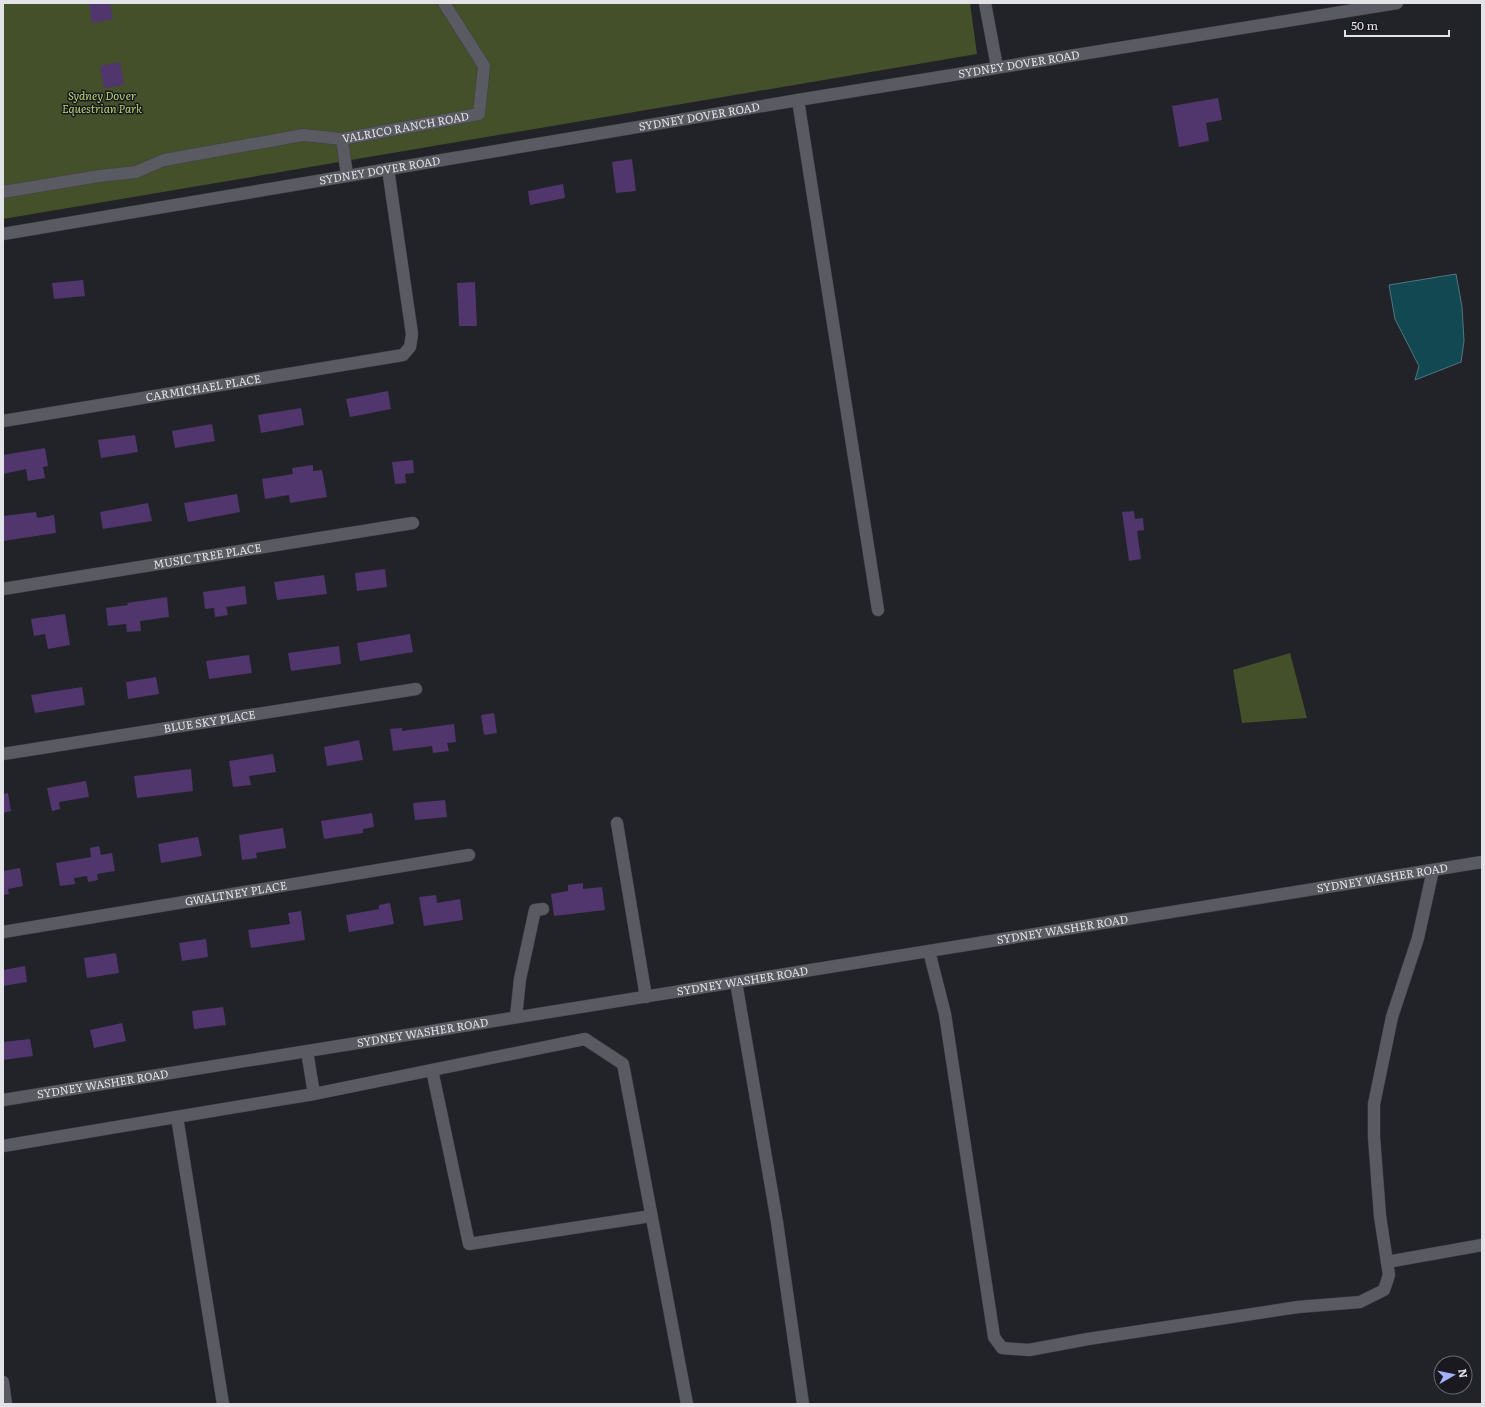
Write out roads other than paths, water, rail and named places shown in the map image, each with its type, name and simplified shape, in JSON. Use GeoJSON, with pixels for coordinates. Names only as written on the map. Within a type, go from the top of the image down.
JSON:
{"type":"FeatureCollection","features":[{"type":"Feature","properties":{"kind":"street","name":"VALRICO RANCH ROAD"},"geometry":{"type":"LineString","coordinates":[[347,175],[342,138],[479,114],[484,66],[444,3]]}},
{"type":"Feature","properties":{"kind":"street"},"geometry":{"type":"LineString","coordinates":[[985,3],[997,67]]}},
{"type":"Feature","properties":{"kind":"street","name":"SYDNEY DOVER ROAD"},"geometry":{"type":"LineString","coordinates":[[3,234],[997,67],[1397,3]]}},
{"type":"Feature","properties":{"kind":"street"},"geometry":{"type":"LineString","coordinates":[[798,100],[878,610]]}},
{"type":"Feature","properties":{"kind":"street"},"geometry":{"type":"LineString","coordinates":[[3,192],[99,176],[136,172],[164,160],[303,135],[342,138]]}},
{"type":"Feature","properties":{"kind":"street","name":"CARMICHAEL PLACE"},"geometry":{"type":"LineString","coordinates":[[3,421],[403,355],[410,347],[412,334],[388,169]]}},
{"type":"Feature","properties":{"kind":"street","name":"MUSIC TREE PLACE"},"geometry":{"type":"LineString","coordinates":[[3,589],[413,523]]}},
{"type":"Feature","properties":{"kind":"street","name":"BLUE SKY PLACE"},"geometry":{"type":"LineString","coordinates":[[3,754],[416,689]]}},
{"type":"Feature","properties":{"kind":"street"},"geometry":{"type":"LineString","coordinates":[[617,823],[646,997]]}},
{"type":"Feature","properties":{"kind":"street","name":"GWALTNEY PLACE"},"geometry":{"type":"LineString","coordinates":[[3,932],[469,855]]}},
{"type":"Feature","properties":{"kind":"street","name":"SYDNEY WASHER ROAD"},"geometry":{"type":"LineString","coordinates":[[3,1100],[1482,862]]}},
{"type":"Feature","properties":{"kind":"street"},"geometry":{"type":"LineString","coordinates":[[929,951],[945,1014],[994,1337],[1002,1348],[1029,1350],[1088,1339],[1298,1307],[1360,1302],[1384,1290],[1389,1275],[1380,1216],[1374,1137],[1374,1104],[1392,1017],[1418,938],[1433,870]]}},
{"type":"Feature","properties":{"kind":"street"},"geometry":{"type":"LineString","coordinates":[[516,1017],[520,979],[535,910],[543,909]]}},
{"type":"Feature","properties":{"kind":"street"},"geometry":{"type":"LineString","coordinates":[[736,982],[777,1222],[803,1404]]}},
{"type":"Feature","properties":{"kind":"street"},"geometry":{"type":"LineString","coordinates":[[3,1146],[314,1094],[584,1039],[623,1064],[687,1404]]}},
{"type":"Feature","properties":{"kind":"street"},"geometry":{"type":"LineString","coordinates":[[307,1051],[314,1094]]}},
{"type":"Feature","properties":{"kind":"street"},"geometry":{"type":"LineString","coordinates":[[432,1070],[469,1244],[651,1216]]}},
{"type":"Feature","properties":{"kind":"street"},"geometry":{"type":"LineString","coordinates":[[176,1117],[223,1404]]}},
{"type":"Feature","properties":{"kind":"street"},"geometry":{"type":"LineString","coordinates":[[1387,1262],[1482,1246]]}},
{"type":"Feature","properties":{"kind":"street"},"geometry":{"type":"LineString","coordinates":[[3,1382],[6,1404]]}},
{"type":"Feature","properties":{"kind":"water"},"geometry":{"type":"Polygon","coordinates":[[[1456,274],[1462,307],[1464,341],[1461,362],[1415,380],[1419,366],[1395,319],[1389,285],[1456,274]]]}},
{"type":"Feature","properties":{"kind":"park label","name":"Sydney Dover Equestrian Park"},"geometry":{"type":"Point","coordinates":[102,102]}}]}
